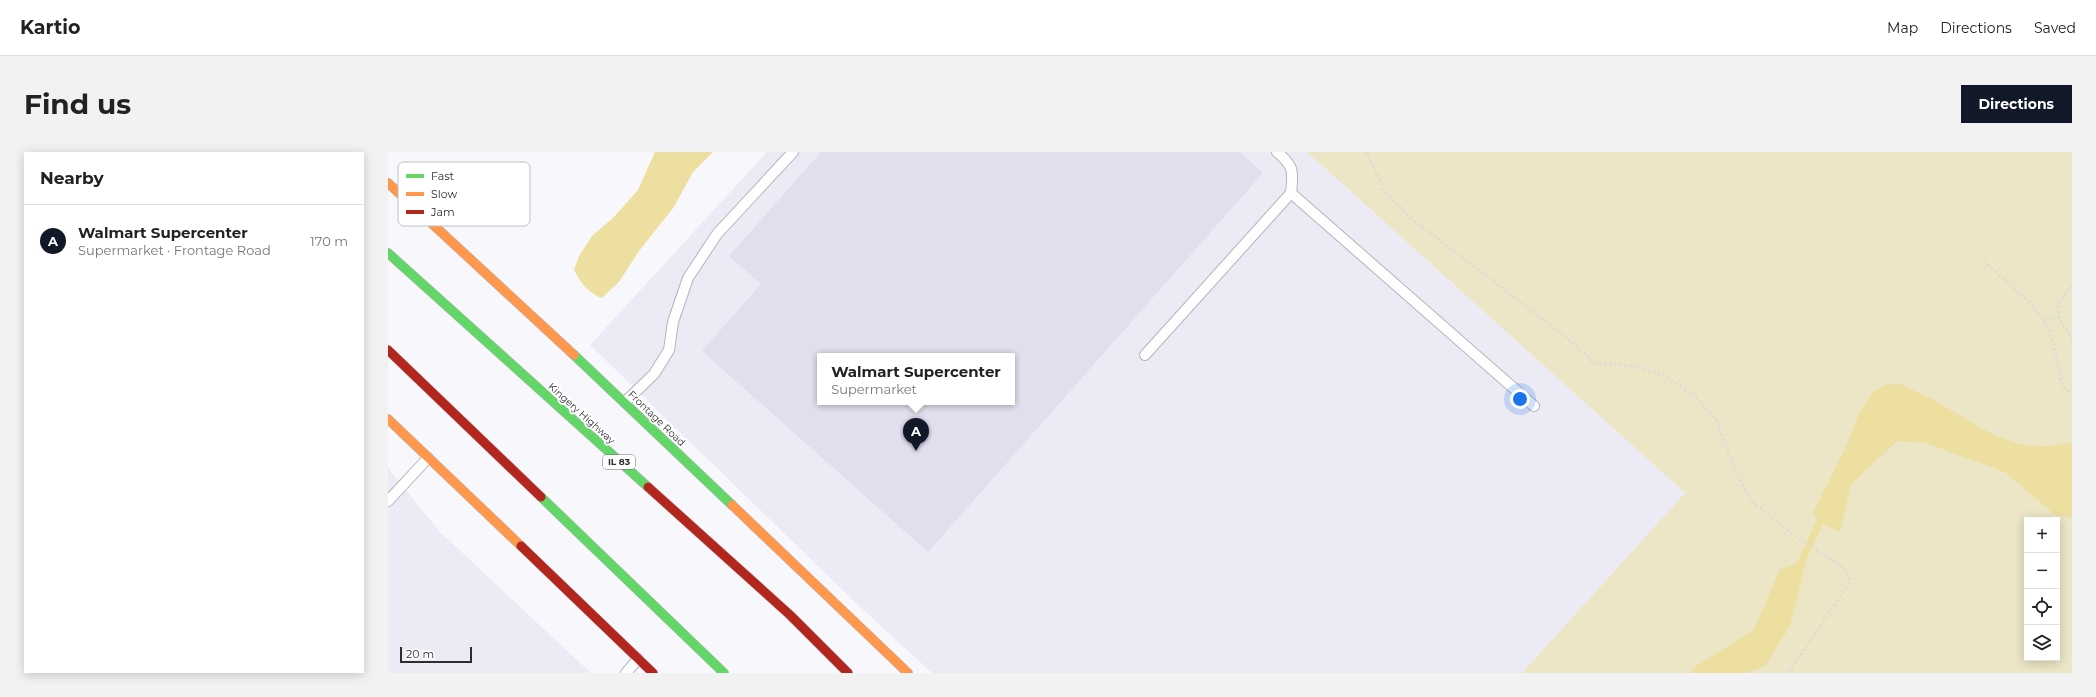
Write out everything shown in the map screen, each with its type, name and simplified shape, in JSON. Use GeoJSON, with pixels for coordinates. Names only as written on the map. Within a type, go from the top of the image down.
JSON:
{"type":"FeatureCollection","features":[{"type":"Feature","properties":{"kind":"main road","name":"Frontage Road"},"geometry":{"type":"LineString","coordinates":[[388,183],[398,192]]}},
{"type":"Feature","properties":{"kind":"main road","name":"Frontage Road"},"geometry":{"type":"LineString","coordinates":[[435,226],[625,402],[908,673]]}},
{"type":"Feature","properties":{"kind":"main road","name":"Kingery Highway"},"geometry":{"type":"LineString","coordinates":[[388,253],[790,615],[848,673]]}},
{"type":"Feature","properties":{"kind":"main road"},"geometry":{"type":"LineString","coordinates":[[388,350],[724,673]]}},
{"type":"Feature","properties":{"kind":"main road"},"geometry":{"type":"LineString","coordinates":[[388,419],[653,673]]}},
{"type":"Feature","properties":{"kind":"lane"},"geometry":{"type":"LineString","coordinates":[[625,402],[654,374],[669,350],[673,322],[688,278],[717,234],[793,152]]}},
{"type":"Feature","properties":{"kind":"lane"},"geometry":{"type":"LineString","coordinates":[[1145,355],[1291,193],[1293,171],[1287,160],[1277,152]]}},
{"type":"Feature","properties":{"kind":"lane"},"geometry":{"type":"LineString","coordinates":[[1291,193],[1534,406]]}},
{"type":"Feature","properties":{"kind":"lane"},"geometry":{"type":"LineString","coordinates":[[388,501],[428,458]]}},
{"type":"Feature","properties":{"kind":"lane"},"geometry":{"type":"LineString","coordinates":[[626,673],[638,659]]}},
{"type":"Feature","properties":{"kind":"path"},"geometry":{"type":"LineString","coordinates":[[1366,152],[1386,193],[1411,218],[1561,334],[1594,363],[1635,366],[1662,375],[1696,396],[1716,419],[1733,465],[1752,502],[1790,532],[1844,569],[1850,582],[1788,673]]}},
{"type":"Feature","properties":{"kind":"path"},"geometry":{"type":"LineString","coordinates":[[1984,261],[2030,303],[2043,319],[2054,344],[2061,381],[2066,390],[2072,392]]}},
{"type":"Feature","properties":{"kind":"path"},"geometry":{"type":"LineString","coordinates":[[2072,286],[2058,304],[2059,314],[2072,340]]}},
{"type":"Feature","properties":{"kind":"path"},"geometry":{"type":"LineString","coordinates":[[2043,319],[2051,320],[2058,317],[2059,314]]}},
{"type":"Feature","properties":{"kind":"shaded area"},"geometry":{"type":"Polygon","coordinates":[[[655,152],[713,152],[693,172],[674,207],[639,251],[619,282],[602,298],[585,287],[574,270],[579,256],[592,236],[613,218],[638,190],[655,152]]]}},
{"type":"Feature","properties":{"kind":"shaded area"},"geometry":{"type":"Polygon","coordinates":[[[767,152],[1307,152],[1685,493],[1522,673],[932,673],[858,605],[590,345],[767,152]]]}},
{"type":"Feature","properties":{"kind":"shaded area"},"geometry":{"type":"Polygon","coordinates":[[[1307,152],[2072,152],[2072,673],[1522,673],[1685,493],[1307,152]]]}},
{"type":"Feature","properties":{"kind":"shaded area"},"geometry":{"type":"Polygon","coordinates":[[[1898,383],[1934,400],[1983,429],[2015,443],[2033,446],[2052,446],[2072,442],[2072,518],[2054,514],[2005,472],[1926,443],[1897,441],[1851,484],[1840,532],[1823,524],[1813,513],[1847,444],[1860,411],[1873,392],[1885,385],[1898,383]]]}},
{"type":"Feature","properties":{"kind":"shaded area"},"geometry":{"type":"Polygon","coordinates":[[[388,468],[440,532],[591,673],[388,673],[388,468]]]}},
{"type":"Feature","properties":{"kind":"shaded area"},"geometry":{"type":"Polygon","coordinates":[[[1806,561],[1790,626],[1765,666],[1747,673],[1690,673],[1696,666],[1754,630],[1780,569],[1806,561]]]}},
{"type":"Feature","properties":{"kind":"building"},"geometry":{"type":"Polygon","coordinates":[[[821,152],[1240,152],[1263,173],[928,552],[702,351],[761,284],[729,256],[821,152]]]}},
{"type":"Feature","properties":{"kind":"waterway"},"geometry":{"type":"LineString","coordinates":[[1797,571],[1824,513]]}},
{"type":"Feature","properties":{"kind":"traffic: fast"},"geometry":{"type":"LineString","coordinates":[[388,253],[648,487]]}},
{"type":"Feature","properties":{"kind":"traffic: fast"},"geometry":{"type":"LineString","coordinates":[[574,355],[732,505]]}},
{"type":"Feature","properties":{"kind":"traffic: fast"},"geometry":{"type":"LineString","coordinates":[[541,497],[724,673]]}},
{"type":"Feature","properties":{"kind":"traffic: slow"},"geometry":{"type":"LineString","coordinates":[[388,183],[398,192]]}},
{"type":"Feature","properties":{"kind":"traffic: slow"},"geometry":{"type":"LineString","coordinates":[[434,226],[574,355]]}},
{"type":"Feature","properties":{"kind":"traffic: slow"},"geometry":{"type":"LineString","coordinates":[[388,419],[521,546]]}},
{"type":"Feature","properties":{"kind":"traffic: slow"},"geometry":{"type":"LineString","coordinates":[[732,505],[908,673]]}},
{"type":"Feature","properties":{"kind":"traffic: jam"},"geometry":{"type":"LineString","coordinates":[[388,350],[541,497]]}},
{"type":"Feature","properties":{"kind":"traffic: jam"},"geometry":{"type":"LineString","coordinates":[[648,487],[790,615],[848,673]]}},
{"type":"Feature","properties":{"kind":"traffic: jam"},"geometry":{"type":"LineString","coordinates":[[521,546],[653,673]]}},
{"type":"Feature","properties":{"kind":"place","name":"Walmart Supercenter"},"geometry":{"type":"Point","coordinates":[916,451]}}]}
